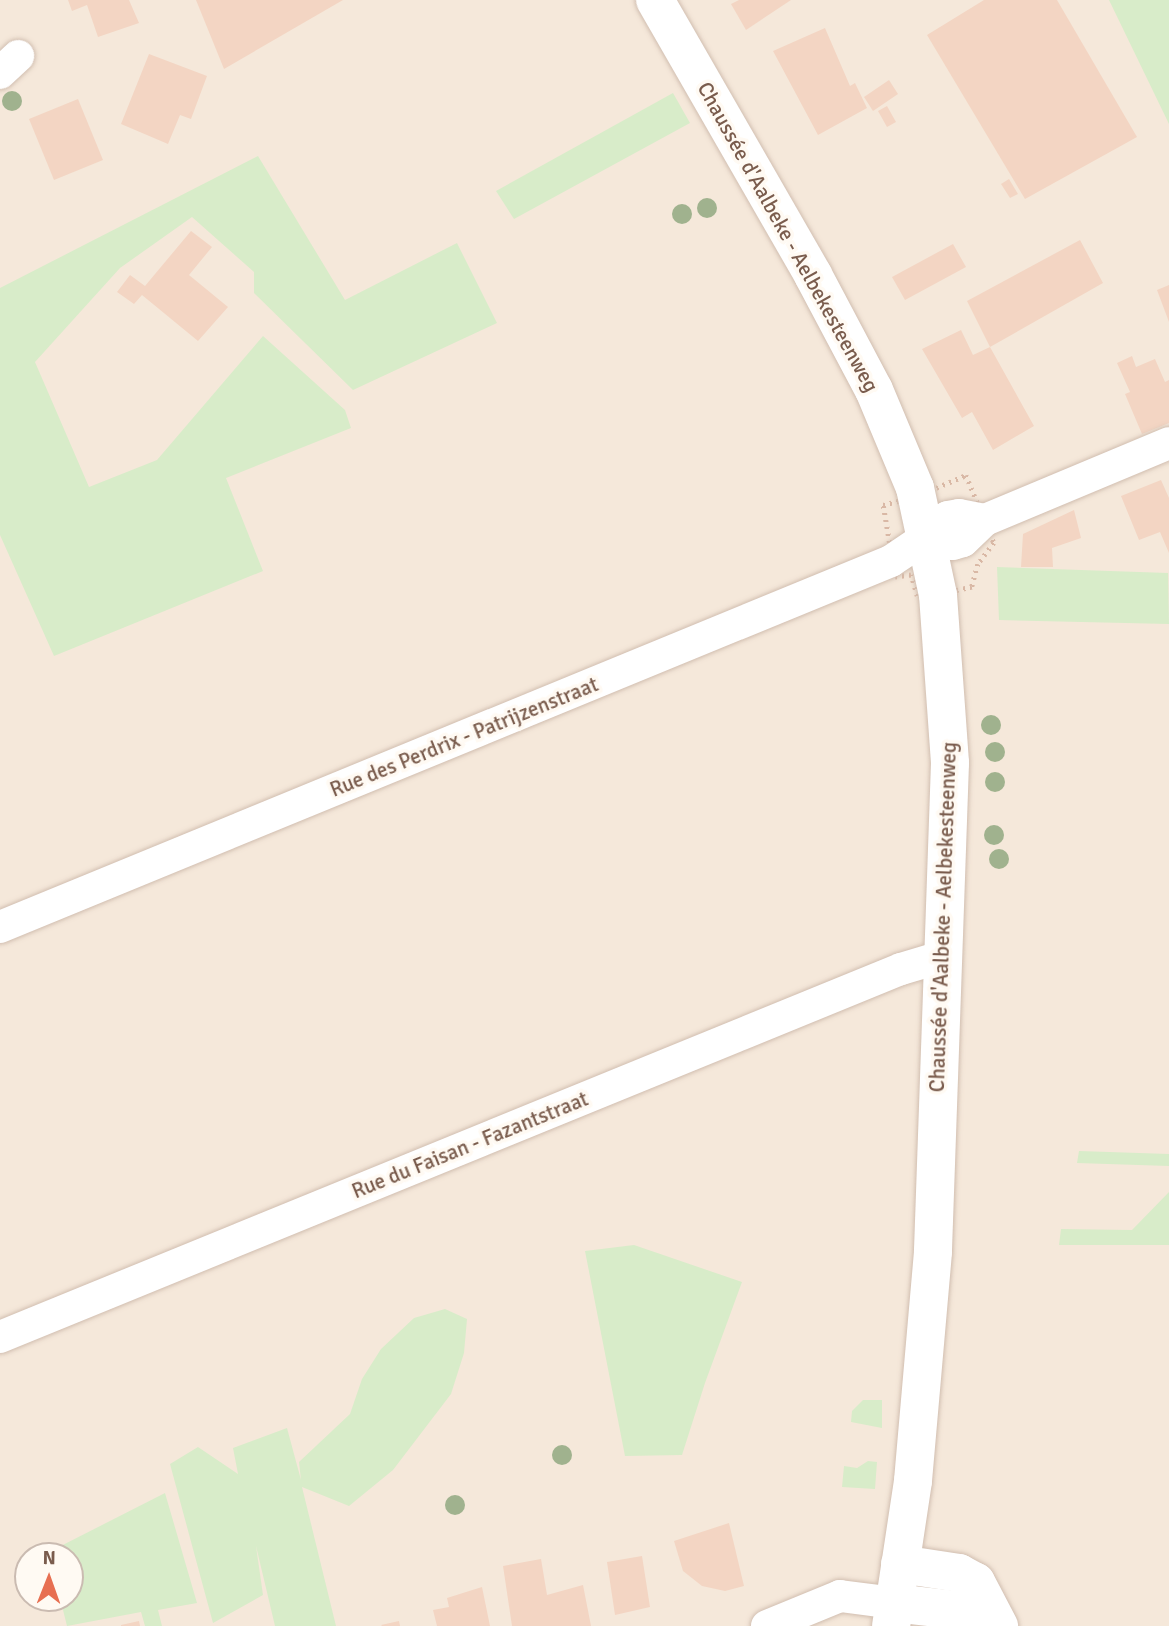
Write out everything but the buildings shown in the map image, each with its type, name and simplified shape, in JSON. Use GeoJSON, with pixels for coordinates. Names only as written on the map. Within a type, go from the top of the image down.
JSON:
{"type":"FeatureCollection","features":[{"type":"Feature","properties":{"kind":"main road","name":"Chaussée d'Aalbeke - Aelbekesteenweg"},"geometry":{"type":"LineString","coordinates":[[655,0],[813,275],[874,390],[915,488],[938,595],[950,763],[941,957],[933,1252],[913,1481],[892,1615]]}},
{"type":"Feature","properties":{"kind":"main road"},"geometry":{"type":"LineString","coordinates":[[892,1615],[995,1620],[976,1582],[959,1573],[900,1564]]}},
{"type":"Feature","properties":{"kind":"street"},"geometry":{"type":"LineString","coordinates":[[924,539],[953,544],[973,534],[985,520],[1169,443]]}},
{"type":"Feature","properties":{"kind":"street","name":"Rue des Perdrix - Patrijzenstraat"},"geometry":{"type":"LineString","coordinates":[[0,927],[880,565],[924,539]]}},
{"type":"Feature","properties":{"kind":"street","name":"Rue du Faisan - Fazantstraat"},"geometry":{"type":"LineString","coordinates":[[0,1338],[901,969],[941,957]]}},
{"type":"Feature","properties":{"kind":"street"},"geometry":{"type":"LineString","coordinates":[[767,1626],[840,1597],[892,1615]]}},
{"type":"Feature","properties":{"kind":"shaded area"},"geometry":{"type":"Polygon","coordinates":[[[0,0],[1169,0],[1169,1626],[0,1626],[0,0]]]}},
{"type":"Feature","properties":{"kind":"green space"},"geometry":{"type":"Polygon","coordinates":[[[1109,0],[1169,0],[1169,124],[1109,0]]]}},
{"type":"Feature","properties":{"kind":"green space"},"geometry":{"type":"Polygon","coordinates":[[[673,93],[690,123],[514,219],[496,191],[673,93]]]}},
{"type":"Feature","properties":{"kind":"green space"},"geometry":{"type":"Polygon","coordinates":[[[258,156],[345,300],[457,243],[497,323],[353,390],[254,293],[254,272],[192,217],[120,268],[35,362],[89,487],[157,460],[263,336],[345,410],[351,428],[226,478],[263,571],[54,656],[0,535],[0,288],[258,156]]]}},
{"type":"Feature","properties":{"kind":"green space"},"geometry":{"type":"Polygon","coordinates":[[[997,567],[1168,573],[1169,624],[999,620],[997,567]]]}},
{"type":"Feature","properties":{"kind":"green space"},"geometry":{"type":"Polygon","coordinates":[[[1079,1151],[1169,1154],[1169,1166],[1077,1163],[1079,1151]]]}},
{"type":"Feature","properties":{"kind":"green space"},"geometry":{"type":"Polygon","coordinates":[[[1169,1192],[1169,1245],[1059,1245],[1061,1229],[1132,1230],[1169,1192]]]}},
{"type":"Feature","properties":{"kind":"green space"},"geometry":{"type":"Polygon","coordinates":[[[634,1245],[742,1282],[682,1455],[625,1456],[585,1251],[634,1245]]]}},
{"type":"Feature","properties":{"kind":"green space"},"geometry":{"type":"Polygon","coordinates":[[[445,1309],[467,1319],[464,1353],[451,1394],[393,1470],[349,1506],[302,1487],[336,1626],[275,1626],[256,1546],[263,1595],[213,1623],[170,1464],[198,1447],[238,1474],[233,1448],[287,1428],[301,1480],[299,1462],[350,1414],[362,1379],[381,1349],[414,1318],[445,1309]]]}},
{"type":"Feature","properties":{"kind":"green space"},"geometry":{"type":"Polygon","coordinates":[[[863,1400],[882,1400],[882,1428],[851,1422],[852,1411],[863,1400]]]}},
{"type":"Feature","properties":{"kind":"green space"},"geometry":{"type":"Polygon","coordinates":[[[868,1461],[877,1462],[875,1489],[842,1487],[844,1466],[857,1468],[868,1461]]]}},
{"type":"Feature","properties":{"kind":"green space"},"geometry":{"type":"Polygon","coordinates":[[[165,1493],[197,1603],[158,1610],[162,1626],[145,1626],[141,1612],[67,1626],[64,1612],[84,1612],[84,1542],[69,1542],[165,1493]]]}}]}
